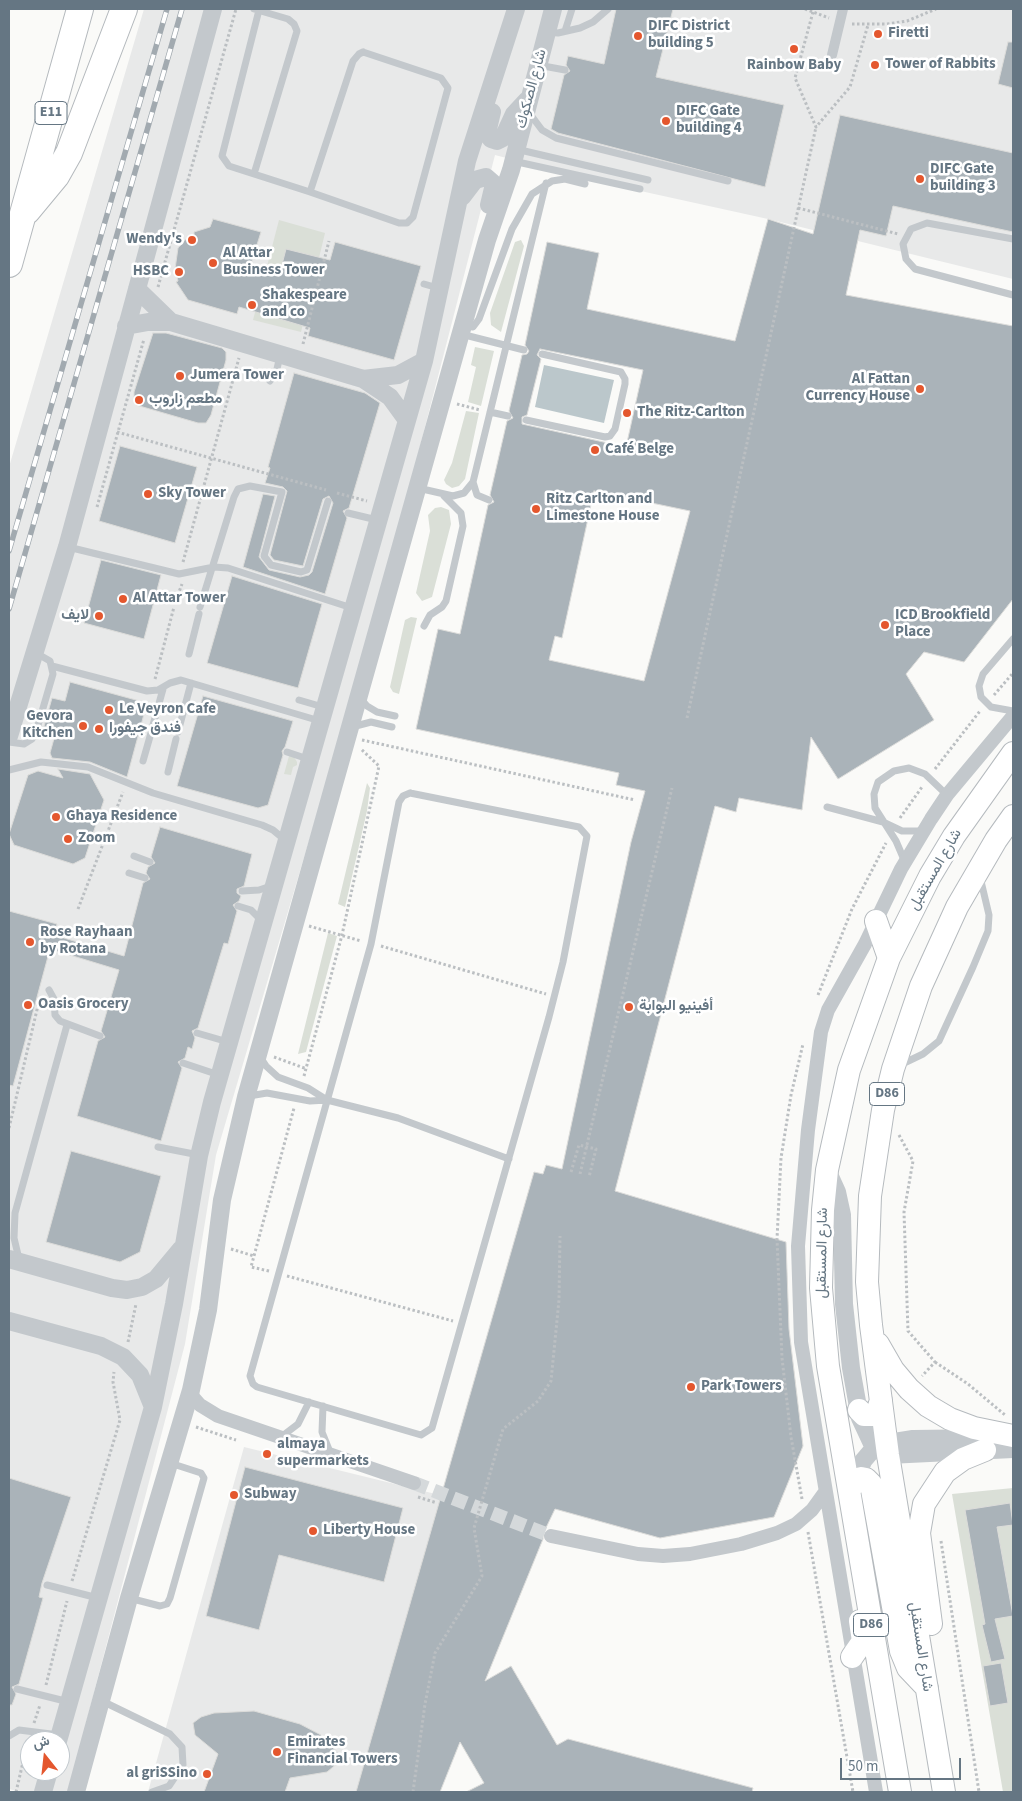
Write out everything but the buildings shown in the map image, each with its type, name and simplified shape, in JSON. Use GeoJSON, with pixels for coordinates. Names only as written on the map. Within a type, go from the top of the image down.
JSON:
{"type":"FeatureCollection","features":[{"type":"Feature","properties":{"kind":"highway","name":"E11"},"geometry":{"type":"LineString","coordinates":[[9,264],[80,9]]}},
{"type":"Feature","properties":{"kind":"highway"},"geometry":{"type":"LineString","coordinates":[[22,217],[51,183],[70,153],[124,9]]}},
{"type":"Feature","properties":{"kind":"main road","name":"شارع المستقبل"},"geometry":{"type":"LineString","coordinates":[[900,1792],[864,1587],[824,1328],[821,1249],[827,1170],[849,1070],[889,958],[930,876],[954,836],[1013,753]]}},
{"type":"Feature","properties":{"kind":"main road","name":"شارع المستقبل"},"geometry":{"type":"LineString","coordinates":[[944,1792],[883,1448],[881,1400],[867,1282],[870,1196],[875,1153],[893,1069],[918,994],[934,954],[978,869],[1012,820]]}},
{"type":"Feature","properties":{"kind":"main road"},"geometry":{"type":"LineString","coordinates":[[876,921],[889,958]]}},
{"type":"Feature","properties":{"kind":"main road"},"geometry":{"type":"LineString","coordinates":[[871,1325],[888,1363],[909,1389],[928,1406],[950,1419],[974,1428],[1013,1436]]}},
{"type":"Feature","properties":{"kind":"main road"},"geometry":{"type":"LineString","coordinates":[[859,1410],[864,1415],[872,1415],[878,1410],[881,1400]]}},
{"type":"Feature","properties":{"kind":"main road"},"geometry":{"type":"LineString","coordinates":[[851,1493],[861,1478],[868,1480],[871,1484],[901,1651],[908,1668],[927,1688],[932,1677],[935,1654],[920,1534],[921,1514],[931,1491],[945,1472],[963,1459],[984,1450]]}},
{"type":"Feature","properties":{"kind":"main road"},"geometry":{"type":"LineString","coordinates":[[852,1657],[863,1642],[858,1606],[864,1587]]}},
{"type":"Feature","properties":{"kind":"street"},"geometry":{"type":"LineString","coordinates":[[9,736],[67,547],[213,9]]}},
{"type":"Feature","properties":{"kind":"street","name":"شارع الصكوك"},"geometry":{"type":"LineString","coordinates":[[487,240],[513,160],[553,9]]}},
{"type":"Feature","properties":{"kind":"street"},"geometry":{"type":"LineString","coordinates":[[832,55],[842,9]]}},
{"type":"Feature","properties":{"kind":"street"},"geometry":{"type":"LineString","coordinates":[[514,15],[515,34],[487,130],[491,140],[497,141],[503,138],[514,114],[528,103]]}},
{"type":"Feature","properties":{"kind":"street"},"geometry":{"type":"LineString","coordinates":[[61,1731],[153,1407],[200,1156],[228,1042],[424,361],[432,286],[458,200],[466,161],[514,15]]}},
{"type":"Feature","properties":{"kind":"street"},"geometry":{"type":"LineString","coordinates":[[76,1792],[129,1598],[191,1390],[208,1310],[222,1200],[246,1097],[487,240],[485,225],[494,188],[492,181],[486,177],[478,177],[458,200]]}},
{"type":"Feature","properties":{"kind":"street"},"geometry":{"type":"LineString","coordinates":[[136,289],[171,322]]}},
{"type":"Feature","properties":{"kind":"street"},"geometry":{"type":"LineString","coordinates":[[126,326],[148,322],[171,322],[363,379],[390,397],[406,419]]}},
{"type":"Feature","properties":{"kind":"street"},"geometry":{"type":"LineString","coordinates":[[363,379],[398,375],[424,361]]}},
{"type":"Feature","properties":{"kind":"street"},"geometry":{"type":"LineString","coordinates":[[876,1792],[825,1492],[800,1326],[798,1254],[802,1181],[824,1021],[905,862],[923,831],[947,795],[1013,716]]}},
{"type":"Feature","properties":{"kind":"street"},"geometry":{"type":"LineString","coordinates":[[827,1170],[837,1192],[842,1215],[844,1304],[863,1428],[883,1448],[984,1450],[1013,1448]]}},
{"type":"Feature","properties":{"kind":"street"},"geometry":{"type":"LineString","coordinates":[[15,1260],[112,1288],[134,1289],[156,1279],[172,1263],[184,1244]]}},
{"type":"Feature","properties":{"kind":"street"},"geometry":{"type":"LineString","coordinates":[[9,1320],[101,1346],[123,1357],[140,1375],[153,1407]]}},
{"type":"Feature","properties":{"kind":"street"},"geometry":{"type":"LineString","coordinates":[[191,1390],[193,1398],[213,1414],[414,1483]]}},
{"type":"Feature","properties":{"kind":"street"},"geometry":{"type":"LineString","coordinates":[[851,1493],[863,1461],[883,1448],[913,1440],[1013,1436]]}},
{"type":"Feature","properties":{"kind":"street"},"geometry":{"type":"LineString","coordinates":[[551,1536],[638,1554],[663,1556],[690,1554],[741,1544],[777,1533],[796,1524],[812,1510],[825,1492]]}},
{"type":"Feature","properties":{"kind":"lane"},"geometry":{"type":"LineString","coordinates":[[254,174],[297,31],[291,21],[256,9],[221,152],[223,160],[229,166],[399,223],[410,221],[448,92],[444,80],[368,53],[358,54],[353,61],[310,192]]}},
{"type":"Feature","properties":{"kind":"lane"},"geometry":{"type":"LineString","coordinates":[[565,31],[572,9]]}},
{"type":"Feature","properties":{"kind":"lane"},"geometry":{"type":"LineString","coordinates":[[546,32],[565,31],[593,22],[608,9]]}},
{"type":"Feature","properties":{"kind":"lane"},"geometry":{"type":"LineString","coordinates":[[538,64],[565,70]]}},
{"type":"Feature","properties":{"kind":"lane"},"geometry":{"type":"LineString","coordinates":[[528,103],[536,124],[556,138],[728,181]]}},
{"type":"Feature","properties":{"kind":"lane"},"geometry":{"type":"LineString","coordinates":[[513,160],[640,189]]}},
{"type":"Feature","properties":{"kind":"lane"},"geometry":{"type":"LineString","coordinates":[[513,160],[648,180]]}},
{"type":"Feature","properties":{"kind":"lane"},"geometry":{"type":"LineString","coordinates":[[565,179],[572,173]]}},
{"type":"Feature","properties":{"kind":"lane"},"geometry":{"type":"LineString","coordinates":[[462,330],[473,327],[479,319],[518,215],[532,194],[546,183],[565,179],[585,184]]}},
{"type":"Feature","properties":{"kind":"lane"},"geometry":{"type":"LineString","coordinates":[[417,487],[441,494],[459,495],[470,488],[473,482],[546,183]]}},
{"type":"Feature","properties":{"kind":"lane"},"geometry":{"type":"LineString","coordinates":[[1013,239],[927,223],[918,225],[906,236],[903,252],[906,259],[915,269],[1013,296]]}},
{"type":"Feature","properties":{"kind":"lane"},"geometry":{"type":"LineString","coordinates":[[462,330],[524,350]]}},
{"type":"Feature","properties":{"kind":"lane"},"geometry":{"type":"LineString","coordinates":[[526,420],[605,437],[613,433],[615,429],[625,384],[621,372],[542,354]]}},
{"type":"Feature","properties":{"kind":"lane"},"geometry":{"type":"LineString","coordinates":[[490,412],[508,416]]}},
{"type":"Feature","properties":{"kind":"lane"},"geometry":{"type":"LineString","coordinates":[[473,482],[477,495],[489,500]]}},
{"type":"Feature","properties":{"kind":"lane"},"geometry":{"type":"LineString","coordinates":[[189,654],[234,496],[241,487],[250,486],[282,492],[264,556],[271,565],[301,572],[307,570],[328,501]]}},
{"type":"Feature","properties":{"kind":"lane"},"geometry":{"type":"LineString","coordinates":[[424,626],[430,615],[442,607],[446,601],[463,526],[461,513],[451,501],[441,494]]}},
{"type":"Feature","properties":{"kind":"lane"},"geometry":{"type":"LineString","coordinates":[[348,513],[380,513]]}},
{"type":"Feature","properties":{"kind":"lane"},"geometry":{"type":"LineString","coordinates":[[67,547],[182,574],[214,567],[242,572],[352,608]]}},
{"type":"Feature","properties":{"kind":"lane"},"geometry":{"type":"LineString","coordinates":[[1013,639],[983,674],[979,686],[981,697],[991,707],[1013,711]]}},
{"type":"Feature","properties":{"kind":"lane"},"geometry":{"type":"LineString","coordinates":[[9,742],[24,744],[35,736],[53,674],[52,666],[46,657],[36,653]]}},
{"type":"Feature","properties":{"kind":"lane"},"geometry":{"type":"LineString","coordinates":[[52,666],[148,691],[163,689],[175,680],[322,714]]}},
{"type":"Feature","properties":{"kind":"lane"},"geometry":{"type":"LineString","coordinates":[[168,772],[190,683]]}},
{"type":"Feature","properties":{"kind":"lane"},"geometry":{"type":"LineString","coordinates":[[153,725],[163,689]]}},
{"type":"Feature","properties":{"kind":"lane"},"geometry":{"type":"LineString","coordinates":[[359,696],[367,706],[376,712],[395,716]]}},
{"type":"Feature","properties":{"kind":"lane"},"geometry":{"type":"LineString","coordinates":[[299,700],[322,714]]}},
{"type":"Feature","properties":{"kind":"lane"},"geometry":{"type":"LineString","coordinates":[[348,733],[364,722],[392,727]]}},
{"type":"Feature","properties":{"kind":"lane"},"geometry":{"type":"LineString","coordinates":[[143,761],[151,733]]}},
{"type":"Feature","properties":{"kind":"lane"},"geometry":{"type":"LineString","coordinates":[[287,752],[308,759]]}},
{"type":"Feature","properties":{"kind":"lane"},"geometry":{"type":"LineString","coordinates":[[9,770],[41,762],[88,767],[168,798],[262,825],[273,830],[286,842]]}},
{"type":"Feature","properties":{"kind":"lane"},"geometry":{"type":"LineString","coordinates":[[905,862],[896,841],[875,808],[875,788],[882,778],[894,771],[909,768],[920,771],[947,795]]}},
{"type":"Feature","properties":{"kind":"lane"},"geometry":{"type":"LineString","coordinates":[[414,793],[579,827],[586,832],[587,840],[563,962],[554,997],[461,1333],[430,1432],[417,1434],[253,1384],[250,1376],[371,944],[399,802],[406,794],[414,793]]}},
{"type":"Feature","properties":{"kind":"lane"},"geometry":{"type":"LineString","coordinates":[[827,807],[883,822],[902,831],[923,831]]}},
{"type":"Feature","properties":{"kind":"lane"},"geometry":{"type":"LineString","coordinates":[[134,856],[150,862]]}},
{"type":"Feature","properties":{"kind":"lane"},"geometry":{"type":"LineString","coordinates":[[893,1069],[923,1054],[939,1041],[988,932],[989,915],[978,869]]}},
{"type":"Feature","properties":{"kind":"lane"},"geometry":{"type":"LineString","coordinates":[[129,873],[145,878]]}},
{"type":"Feature","properties":{"kind":"lane"},"geometry":{"type":"LineString","coordinates":[[242,890],[259,890],[274,884]]}},
{"type":"Feature","properties":{"kind":"lane"},"geometry":{"type":"LineString","coordinates":[[238,906],[252,910],[263,924]]}},
{"type":"Feature","properties":{"kind":"lane"},"geometry":{"type":"LineString","coordinates":[[45,989],[54,1000],[57,1018],[67,1025],[100,1036]]}},
{"type":"Feature","properties":{"kind":"lane"},"geometry":{"type":"LineString","coordinates":[[9,1225],[15,1213],[67,1025]]}},
{"type":"Feature","properties":{"kind":"lane"},"geometry":{"type":"LineString","coordinates":[[197,1033],[228,1042]]}},
{"type":"Feature","properties":{"kind":"lane"},"geometry":{"type":"LineString","coordinates":[[258,1052],[266,1066],[278,1078],[308,1088],[327,1100]]}},
{"type":"Feature","properties":{"kind":"lane"},"geometry":{"type":"LineString","coordinates":[[183,1063],[220,1076]]}},
{"type":"Feature","properties":{"kind":"lane"},"geometry":{"type":"LineString","coordinates":[[246,1097],[267,1093],[304,1101],[327,1100],[398,1118],[509,1159]]}},
{"type":"Feature","properties":{"kind":"lane"},"geometry":{"type":"LineString","coordinates":[[158,1147],[200,1156]]}},
{"type":"Feature","properties":{"kind":"lane"},"geometry":{"type":"LineString","coordinates":[[15,1213],[15,1260]]}},
{"type":"Feature","properties":{"kind":"lane"},"geometry":{"type":"LineString","coordinates":[[281,1437],[293,1430],[302,1420],[309,1402]]}},
{"type":"Feature","properties":{"kind":"lane"},"geometry":{"type":"LineString","coordinates":[[323,1406],[322,1432],[331,1455]]}},
{"type":"Feature","properties":{"kind":"lane"},"geometry":{"type":"LineString","coordinates":[[129,1598],[160,1606],[167,1604],[170,1598],[204,1478],[201,1473],[170,1463]]}},
{"type":"Feature","properties":{"kind":"lane"},"geometry":{"type":"LineString","coordinates":[[47,1585],[99,1598]]}},
{"type":"Feature","properties":{"kind":"lane"},"geometry":{"type":"LineString","coordinates":[[17,1689],[69,1702]]}},
{"type":"Feature","properties":{"kind":"lane"},"geometry":{"type":"LineString","coordinates":[[101,1700],[170,1734],[182,1747],[183,1765],[169,1786],[152,1792]]}},
{"type":"Feature","properties":{"kind":"lane"},"geometry":{"type":"LineString","coordinates":[[9,1736],[16,1731],[20,1731]]}},
{"type":"Feature","properties":{"kind":"path"},"geometry":{"type":"LineString","coordinates":[[153,307],[236,9]]}},
{"type":"Feature","properties":{"kind":"path"},"geometry":{"type":"LineString","coordinates":[[806,9],[840,22],[868,25],[907,21],[936,9]]}},
{"type":"Feature","properties":{"kind":"path"},"geometry":{"type":"LineString","coordinates":[[813,12],[795,78],[816,127]]}},
{"type":"Feature","properties":{"kind":"path"},"geometry":{"type":"LineString","coordinates":[[687,718],[816,127],[850,87],[868,25]]}},
{"type":"Feature","properties":{"kind":"path"},"geometry":{"type":"LineString","coordinates":[[798,208],[906,236]]}},
{"type":"Feature","properties":{"kind":"path"},"geometry":{"type":"LineString","coordinates":[[299,359],[328,241]]}},
{"type":"Feature","properties":{"kind":"path"},"geometry":{"type":"LineString","coordinates":[[176,600],[211,459],[243,343]]}},
{"type":"Feature","properties":{"kind":"path"},"geometry":{"type":"LineString","coordinates":[[442,401],[490,412]]}},
{"type":"Feature","properties":{"kind":"path"},"geometry":{"type":"LineString","coordinates":[[99,427],[211,459],[380,513]]}},
{"type":"Feature","properties":{"kind":"path"},"geometry":{"type":"LineString","coordinates":[[348,733],[634,800]]}},
{"type":"Feature","properties":{"kind":"path"},"geometry":{"type":"LineString","coordinates":[[580,1174],[672,788]]}},
{"type":"Feature","properties":{"kind":"path"},"geometry":{"type":"LineString","coordinates":[[296,922],[554,997]]}},
{"type":"Feature","properties":{"kind":"path"},"geometry":{"type":"LineString","coordinates":[[9,1128],[45,989]]}},
{"type":"Feature","properties":{"kind":"path"},"geometry":{"type":"LineString","coordinates":[[258,1052],[307,1069]]}},
{"type":"Feature","properties":{"kind":"path"},"geometry":{"type":"LineString","coordinates":[[9,1104],[15,1106]]}},
{"type":"Feature","properties":{"kind":"path"},"geometry":{"type":"LineString","coordinates":[[898,1133],[913,1161],[904,1212],[908,1331],[936,1362],[968,1384],[1006,1416],[1013,1417]]}},
{"type":"Feature","properties":{"kind":"path"},"geometry":{"type":"LineString","coordinates":[[571,1172],[579,1145],[596,1149],[589,1176]]}},
{"type":"Feature","properties":{"kind":"path"},"geometry":{"type":"LineString","coordinates":[[413,1792],[425,1704],[435,1653],[482,1576],[474,1528],[503,1429],[538,1401],[551,1381],[559,1300],[560,1236]]}},
{"type":"Feature","properties":{"kind":"path"},"geometry":{"type":"LineString","coordinates":[[216,1243],[254,1256]]}},
{"type":"Feature","properties":{"kind":"path"},"geometry":{"type":"LineString","coordinates":[[31,1731],[43,1696],[70,1591],[120,1420],[112,1382],[116,1366],[123,1357],[137,1298],[134,1289]]}},
{"type":"Feature","properties":{"kind":"path"},"geometry":{"type":"LineString","coordinates":[[909,1389],[936,1362]]}},
{"type":"Feature","properties":{"kind":"path"},"geometry":{"type":"LineString","coordinates":[[940,1537],[979,1792]]}},
{"type":"Feature","properties":{"kind":"path"},"geometry":{"type":"LineString","coordinates":[[16,1792],[20,1776]]}},
{"type":"Feature","properties":{"kind":"shaded area"},"geometry":{"type":"Polygon","coordinates":[[[144,9],[1013,9],[1013,279],[768,219],[586,179],[495,155],[382,594],[216,1155],[185,1344],[68,1792],[21,1792],[9,1789],[9,467],[144,9]]]}},
{"type":"Feature","properties":{"kind":"shaded area"},"geometry":{"type":"Polygon","coordinates":[[[279,220],[325,233],[301,332],[253,320],[279,220]]]}},
{"type":"Feature","properties":{"kind":"shaded area"},"geometry":{"type":"Polygon","coordinates":[[[521,240],[524,246],[501,332],[491,325],[490,313],[515,242],[521,240]]]}},
{"type":"Feature","properties":{"kind":"shaded area"},"geometry":{"type":"Polygon","coordinates":[[[475,347],[494,351],[481,406],[468,402],[476,367],[471,365],[475,347]]]}},
{"type":"Feature","properties":{"kind":"shaded area"},"geometry":{"type":"Polygon","coordinates":[[[544,365],[614,380],[604,423],[535,407],[544,365]]]}},
{"type":"Feature","properties":{"kind":"shaded area"},"geometry":{"type":"Polygon","coordinates":[[[466,411],[479,413],[465,479],[459,486],[452,488],[444,480],[452,463],[466,411]]]}},
{"type":"Feature","properties":{"kind":"shaded area"},"geometry":{"type":"Polygon","coordinates":[[[441,507],[449,510],[451,524],[432,597],[422,601],[416,593],[430,531],[428,515],[435,508],[441,507]]]}},
{"type":"Feature","properties":{"kind":"shaded area"},"geometry":{"type":"Polygon","coordinates":[[[411,617],[417,618],[399,694],[393,692],[390,687],[405,620],[411,617]]]}},
{"type":"Feature","properties":{"kind":"shaded area"},"geometry":{"type":"Polygon","coordinates":[[[289,756],[294,757],[297,762],[297,765],[293,767],[291,775],[284,774],[289,756]]]}},
{"type":"Feature","properties":{"kind":"shaded area"},"geometry":{"type":"Polygon","coordinates":[[[367,783],[370,788],[367,811],[345,907],[338,904],[367,783]]]}},
{"type":"Feature","properties":{"kind":"shaded area"},"geometry":{"type":"Polygon","coordinates":[[[328,933],[337,936],[306,1052],[298,1054],[328,933]]]}},
{"type":"Feature","properties":{"kind":"shaded area"},"geometry":{"type":"Polygon","coordinates":[[[244,1447],[452,1498],[374,1792],[148,1792],[244,1447]]]}},
{"type":"Feature","properties":{"kind":"shaded area"},"geometry":{"type":"Polygon","coordinates":[[[1013,1488],[1013,1792],[1003,1792],[952,1494],[1013,1488]]]}},
{"type":"Feature","properties":{"kind":"tunnel"},"geometry":{"type":"LineString","coordinates":[[414,1483],[551,1536]]}},
{"type":"Feature","properties":{"kind":"railway"},"geometry":{"type":"LineString","coordinates":[[9,551],[167,9]]}},
{"type":"Feature","properties":{"kind":"railway"},"geometry":{"type":"LineString","coordinates":[[9,609],[182,9]]}},
{"type":"Feature","properties":{"kind":"place","name":"Firetti"},"geometry":{"type":"Point","coordinates":[878,34]}},
{"type":"Feature","properties":{"kind":"place","name":"DIFC District building 5"},"geometry":{"type":"Point","coordinates":[638,36]}},
{"type":"Feature","properties":{"kind":"place","name":"Rainbow Baby"},"geometry":{"type":"Point","coordinates":[794,49]}},
{"type":"Feature","properties":{"kind":"place","name":"Tower of Rabbits"},"geometry":{"type":"Point","coordinates":[875,65]}},
{"type":"Feature","properties":{"kind":"place","name":"DIFC Gate building 4"},"geometry":{"type":"Point","coordinates":[666,121]}},
{"type":"Feature","properties":{"kind":"place","name":"DIFC Gate building 3"},"geometry":{"type":"Point","coordinates":[920,179]}},
{"type":"Feature","properties":{"kind":"place","name":"Wendy's"},"geometry":{"type":"Point","coordinates":[192,240]}},
{"type":"Feature","properties":{"kind":"place","name":"Al Attar Business Tower"},"geometry":{"type":"Point","coordinates":[213,263]}},
{"type":"Feature","properties":{"kind":"place","name":"HSBC"},"geometry":{"type":"Point","coordinates":[179,272]}},
{"type":"Feature","properties":{"kind":"place","name":"Shakespeare and co"},"geometry":{"type":"Point","coordinates":[252,305]}},
{"type":"Feature","properties":{"kind":"place","name":"Jumera Tower"},"geometry":{"type":"Point","coordinates":[180,376]}},
{"type":"Feature","properties":{"kind":"place","name":"Al Fattan Currency House"},"geometry":{"type":"Point","coordinates":[920,389]}},
{"type":"Feature","properties":{"kind":"place","name":"مطعم زاروب"},"geometry":{"type":"Point","coordinates":[139,400]}},
{"type":"Feature","properties":{"kind":"place","name":"The Ritz-Carlton"},"geometry":{"type":"Point","coordinates":[627,413]}},
{"type":"Feature","properties":{"kind":"place","name":"Café Belge"},"geometry":{"type":"Point","coordinates":[595,450]}},
{"type":"Feature","properties":{"kind":"place","name":"Sky Tower"},"geometry":{"type":"Point","coordinates":[148,494]}},
{"type":"Feature","properties":{"kind":"place","name":"Ritz Carlton and Limestone House"},"geometry":{"type":"Point","coordinates":[536,509]}},
{"type":"Feature","properties":{"kind":"place","name":"Al Attar Tower"},"geometry":{"type":"Point","coordinates":[123,599]}},
{"type":"Feature","properties":{"kind":"place","name":"لايف"},"geometry":{"type":"Point","coordinates":[99,616]}},
{"type":"Feature","properties":{"kind":"place","name":"ICD Brookfield Place"},"geometry":{"type":"Point","coordinates":[885,625]}},
{"type":"Feature","properties":{"kind":"place","name":"Le Veyron Cafe"},"geometry":{"type":"Point","coordinates":[109,710]}},
{"type":"Feature","properties":{"kind":"place","name":"Gevora Kitchen"},"geometry":{"type":"Point","coordinates":[83,726]}},
{"type":"Feature","properties":{"kind":"place","name":"فندق جيفورا"},"geometry":{"type":"Point","coordinates":[99,729]}},
{"type":"Feature","properties":{"kind":"place","name":"Ghaya Residence"},"geometry":{"type":"Point","coordinates":[56,817]}},
{"type":"Feature","properties":{"kind":"place","name":"Zoom"},"geometry":{"type":"Point","coordinates":[68,839]}},
{"type":"Feature","properties":{"kind":"place","name":"Rose Rayhaan by Rotana"},"geometry":{"type":"Point","coordinates":[30,942]}},
{"type":"Feature","properties":{"kind":"place","name":"Oasis Grocery"},"geometry":{"type":"Point","coordinates":[28,1005]}},
{"type":"Feature","properties":{"kind":"place","name":"أفينيو البوابة"},"geometry":{"type":"Point","coordinates":[629,1007]}},
{"type":"Feature","properties":{"kind":"place","name":"Park Towers"},"geometry":{"type":"Point","coordinates":[691,1387]}},
{"type":"Feature","properties":{"kind":"place","name":"almaya supermarkets"},"geometry":{"type":"Point","coordinates":[267,1454]}},
{"type":"Feature","properties":{"kind":"place","name":"Subway"},"geometry":{"type":"Point","coordinates":[234,1495]}},
{"type":"Feature","properties":{"kind":"place","name":"Liberty House"},"geometry":{"type":"Point","coordinates":[313,1531]}},
{"type":"Feature","properties":{"kind":"place","name":"Emirates Financial Towers"},"geometry":{"type":"Point","coordinates":[277,1752]}},
{"type":"Feature","properties":{"kind":"place","name":"al griSSino"},"geometry":{"type":"Point","coordinates":[207,1774]}}]}
